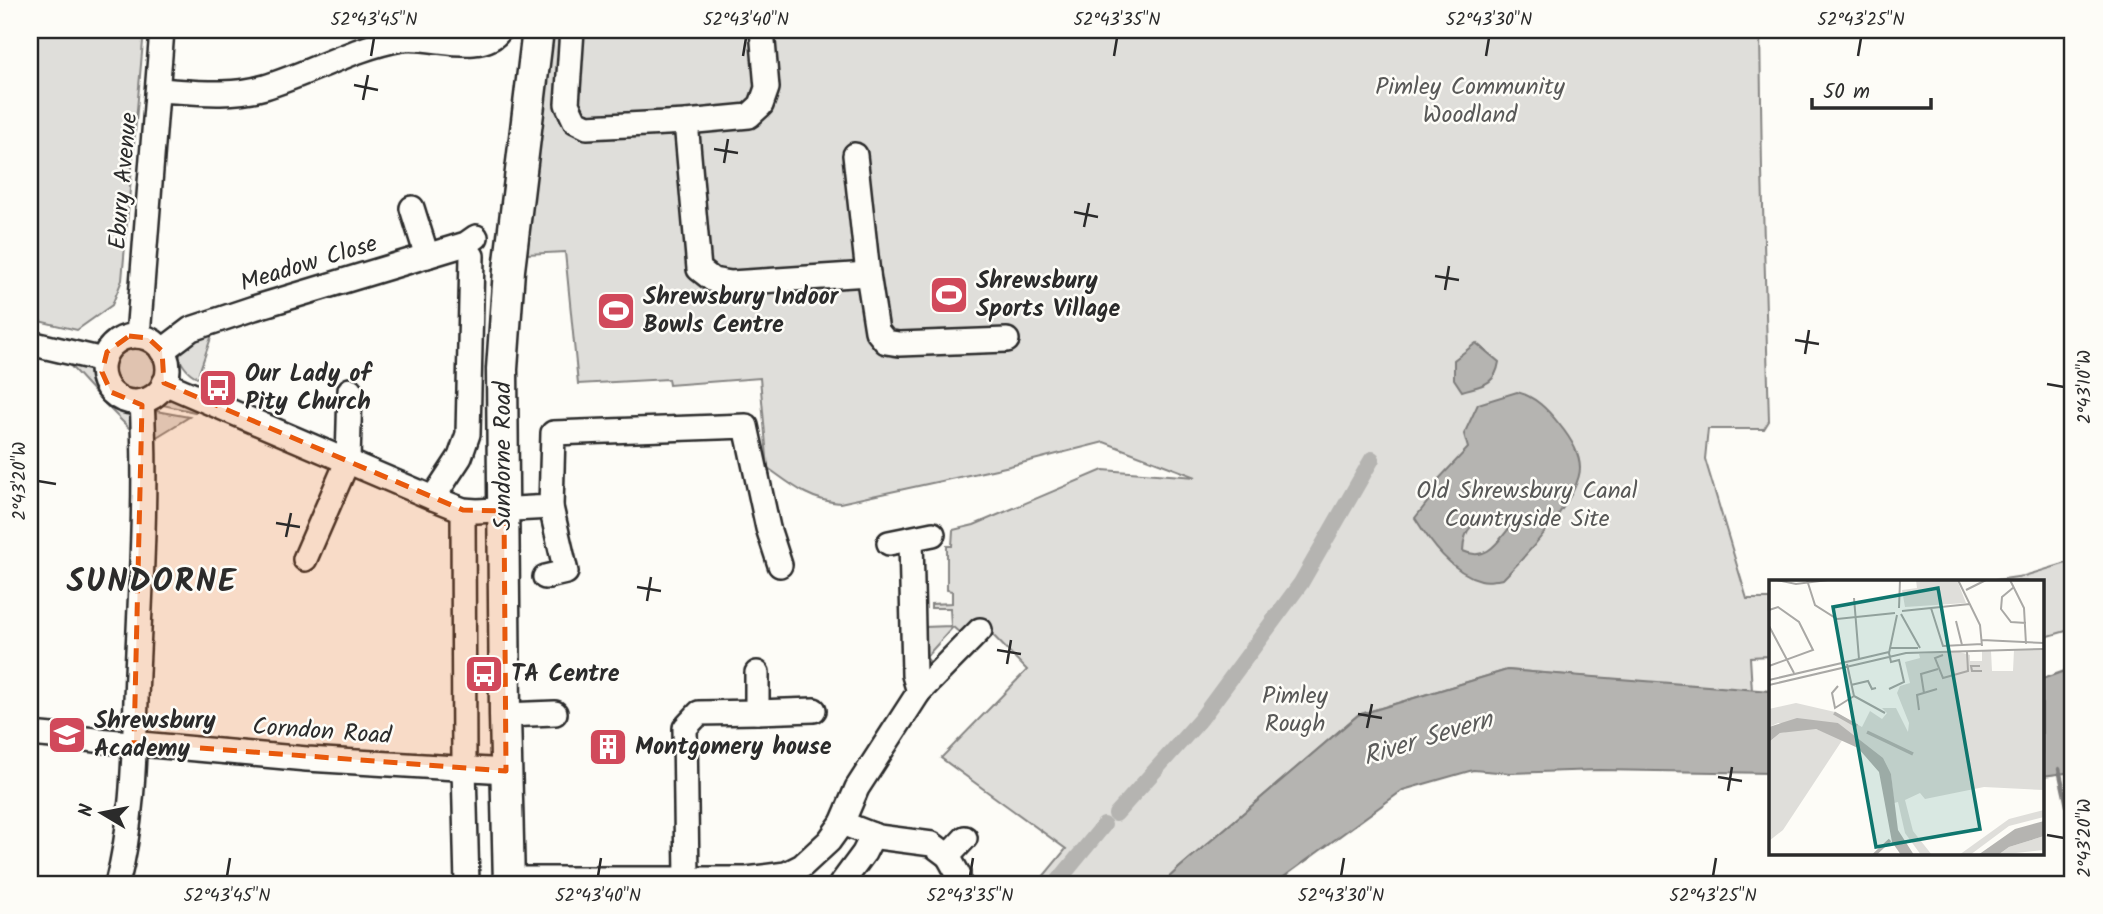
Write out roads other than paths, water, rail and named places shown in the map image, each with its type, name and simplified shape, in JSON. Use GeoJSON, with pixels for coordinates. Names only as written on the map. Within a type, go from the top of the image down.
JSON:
{"type":"FeatureCollection","features":[{"type":"Feature","properties":{"kind":"main road","name":"Sundorne Road"},"geometry":{"type":"LineString","coordinates":[[509,882],[502,414],[505,324],[538,30]]}},
{"type":"Feature","properties":{"kind":"street","name":"Ebury Avenue"},"geometry":{"type":"LineString","coordinates":[[138,336],[162,30]]}},
{"type":"Feature","properties":{"kind":"street"},"geometry":{"type":"LineString","coordinates":[[572,30],[567,104],[575,121],[587,127],[749,116],[761,106],[767,88],[762,30]]}},
{"type":"Feature","properties":{"kind":"street"},"geometry":{"type":"LineString","coordinates":[[158,90],[237,93],[264,87],[403,39],[428,38],[465,44],[483,42],[498,33]]}},
{"type":"Feature","properties":{"kind":"street"},"geometry":{"type":"LineString","coordinates":[[686,122],[699,269],[713,280],[731,283],[868,274]]}},
{"type":"Feature","properties":{"kind":"street"},"geometry":{"type":"LineString","coordinates":[[855,155],[877,331],[886,342],[899,344],[1007,341]]}},
{"type":"Feature","properties":{"kind":"street"},"geometry":{"type":"LineString","coordinates":[[412,208],[427,256]]}},
{"type":"Feature","properties":{"kind":"street","name":"Meadow Close"},"geometry":{"type":"LineString","coordinates":[[162,351],[191,329],[466,244],[474,246]]}},
{"type":"Feature","properties":{"kind":"street","name":"Sundorne Road"},"geometry":{"type":"LineString","coordinates":[[433,498],[460,457],[468,434],[474,246]]}},
{"type":"Feature","properties":{"kind":"street"},"geometry":{"type":"LineString","coordinates":[[129,336],[138,336],[148,338],[162,351],[167,361],[167,372],[159,391],[142,401],[131,401],[111,392],[102,372],[103,360],[113,345],[129,336]]}},
{"type":"Feature","properties":{"kind":"street"},"geometry":{"type":"LineString","coordinates":[[30,342],[103,360]]}},
{"type":"Feature","properties":{"kind":"street"},"geometry":{"type":"LineString","coordinates":[[164,383],[463,510],[504,511],[551,507]]}},
{"type":"Feature","properties":{"kind":"street"},"geometry":{"type":"LineString","coordinates":[[305,559],[348,460],[350,390]]}},
{"type":"Feature","properties":{"kind":"street"},"geometry":{"type":"LineString","coordinates":[[117,884],[130,822],[143,533],[142,401]]}},
{"type":"Feature","properties":{"kind":"street"},"geometry":{"type":"LineString","coordinates":[[545,576],[566,572],[551,507],[553,433],[746,426],[768,528],[780,565]]}},
{"type":"Feature","properties":{"kind":"street","name":"Sundorne Road"},"geometry":{"type":"LineString","coordinates":[[463,510],[467,884]]}},
{"type":"Feature","properties":{"kind":"street"},"geometry":{"type":"LineString","coordinates":[[911,539],[914,675],[919,692]]}},
{"type":"Feature","properties":{"kind":"street"},"geometry":{"type":"LineString","coordinates":[[509,882],[790,879],[829,841],[842,823],[857,788],[919,692],[980,630]]}},
{"type":"Feature","properties":{"kind":"street"},"geometry":{"type":"LineString","coordinates":[[757,673],[757,712]]}},
{"type":"Feature","properties":{"kind":"street"},"geometry":{"type":"LineString","coordinates":[[687,879],[685,728],[699,713],[814,710]]}},
{"type":"Feature","properties":{"kind":"street"},"geometry":{"type":"LineString","coordinates":[[505,715],[555,713]]}},
{"type":"Feature","properties":{"kind":"street","name":"Corndon Road"},"geometry":{"type":"LineString","coordinates":[[30,734],[307,759],[506,771]]}},
{"type":"Feature","properties":{"kind":"street"},"geometry":{"type":"LineString","coordinates":[[842,823],[873,835],[932,844],[953,865],[965,838]]}},
{"type":"Feature","properties":{"kind":"street"},"geometry":{"type":"LineString","coordinates":[[848,882],[873,835]]}},
{"type":"Feature","properties":{"kind":"water"},"geometry":{"type":"Polygon","coordinates":[[[1476,343],[1499,362],[1497,370],[1491,380],[1481,386],[1462,391],[1454,379],[1454,360],[1476,343]]]}},
{"type":"Feature","properties":{"kind":"water"},"geometry":{"type":"Polygon","coordinates":[[[1517,392],[1535,400],[1566,433],[1576,450],[1580,468],[1571,495],[1549,526],[1503,579],[1492,581],[1470,576],[1451,564],[1415,518],[1429,500],[1435,483],[1468,448],[1464,434],[1478,404],[1517,392]],[[1498,518],[1483,520],[1472,526],[1468,530],[1463,551],[1478,554],[1490,549],[1510,527],[1508,521],[1498,518]]]}},
{"type":"Feature","properties":{"kind":"water"},"geometry":{"type":"Polygon","coordinates":[[[2073,668],[2073,772],[2044,776],[2044,678],[2073,668]]]}},
{"type":"Feature","properties":{"kind":"water","name":"River Severn"},"geometry":{"type":"Polygon","coordinates":[[[1507,670],[1769,691],[1769,773],[1599,770],[1510,773],[1473,770],[1403,790],[1274,884],[1162,884],[1358,715],[1507,670]]]}},
{"type":"Feature","properties":{"kind":"waterway"},"geometry":{"type":"LineString","coordinates":[[1116,814],[1200,720],[1301,583],[1372,459]]}},
{"type":"Feature","properties":{"kind":"waterway"},"geometry":{"type":"LineString","coordinates":[[2059,769],[2073,833]]}},
{"type":"Feature","properties":{"kind":"waterway"},"geometry":{"type":"LineString","coordinates":[[1059,880],[1104,825]]}},
{"type":"Feature","properties":{"kind":"place","name":"Shrewsbury Sports Village"},"geometry":{"type":"Point","coordinates":[949,295]}},
{"type":"Feature","properties":{"kind":"place","name":"Shrewsbury Indoor Bowls Centre"},"geometry":{"type":"Point","coordinates":[616,311]}},
{"type":"Feature","properties":{"kind":"place","name":"Our Lady of Pity Church"},"geometry":{"type":"Point","coordinates":[218,388]}},
{"type":"Feature","properties":{"kind":"place","name":"TA Centre"},"geometry":{"type":"Point","coordinates":[484,674]}},
{"type":"Feature","properties":{"kind":"place","name":"Shrewsbury Academy"},"geometry":{"type":"Point","coordinates":[67,735]}},
{"type":"Feature","properties":{"kind":"place","name":"Montgomery house"},"geometry":{"type":"Point","coordinates":[608,747]}},
{"type":"Feature","properties":{"kind":"district","name":"SUNDORNE"},"geometry":{"type":"Point","coordinates":[152,582]}},
{"type":"Feature","properties":{"kind":"park label","name":"Pimley Community Woodland"},"geometry":{"type":"Point","coordinates":[1470,101]}},
{"type":"Feature","properties":{"kind":"park label","name":"Old Shrewsbury Canal Countryside Site"},"geometry":{"type":"Point","coordinates":[1527,505]}},
{"type":"Feature","properties":{"kind":"park label","name":"Pimley Rough"},"geometry":{"type":"Point","coordinates":[1295,710]}}]}
